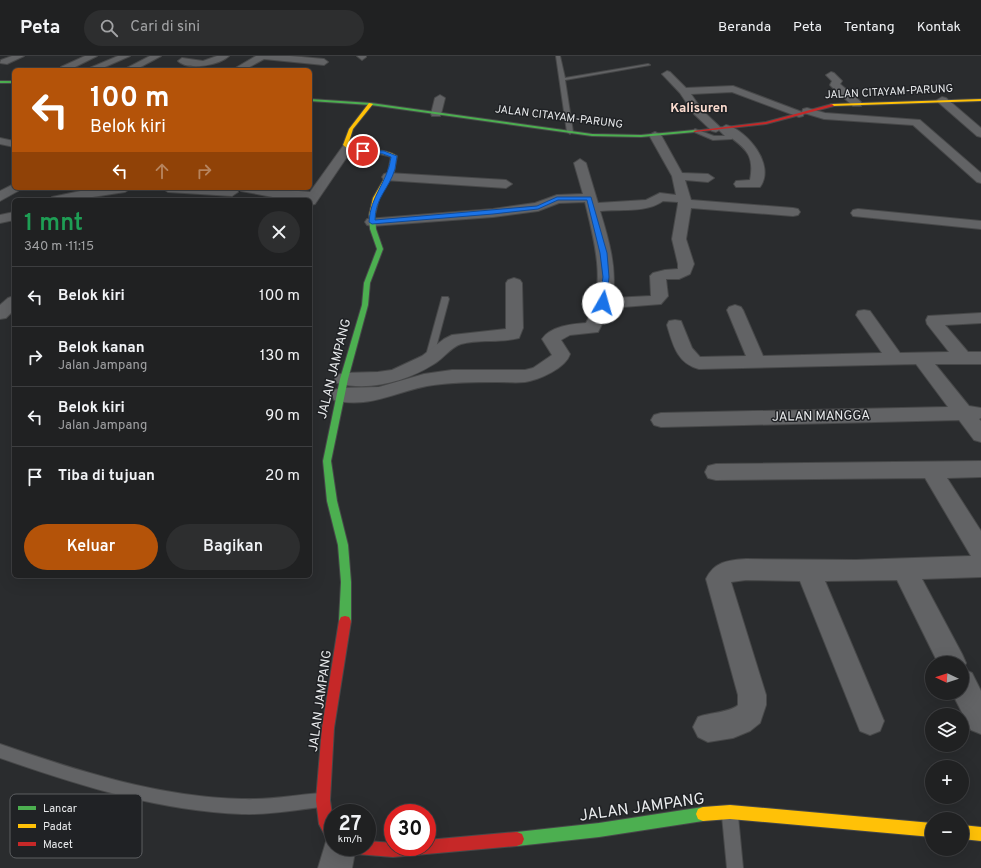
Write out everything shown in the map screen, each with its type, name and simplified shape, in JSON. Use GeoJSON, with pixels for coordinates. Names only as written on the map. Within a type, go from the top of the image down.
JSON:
{"type":"FeatureCollection","features":[{"type":"Feature","properties":{"kind":"street"},"geometry":{"type":"LineString","coordinates":[[4,62],[20,56]]}},
{"type":"Feature","properties":{"kind":"street"},"geometry":{"type":"LineString","coordinates":[[67,68],[66,67],[93,56]]}},
{"type":"Feature","properties":{"kind":"street"},"geometry":{"type":"LineString","coordinates":[[95,68],[126,56]]}},
{"type":"Feature","properties":{"kind":"street"},"geometry":{"type":"LineString","coordinates":[[132,68],[157,56]]}},
{"type":"Feature","properties":{"kind":"street"},"geometry":{"type":"LineString","coordinates":[[192,56],[182,62],[207,64],[225,56]]}},
{"type":"Feature","properties":{"kind":"street"},"geometry":{"type":"LineString","coordinates":[[241,68],[263,56],[294,59],[326,59],[323,65],[315,70]]}},
{"type":"Feature","properties":{"kind":"street"},"geometry":{"type":"LineString","coordinates":[[282,66],[294,59]]}},
{"type":"Feature","properties":{"kind":"street"},"geometry":{"type":"LineString","coordinates":[[667,74],[684,91],[698,112],[721,129],[752,147],[755,155],[757,183],[753,185],[740,184]]}},
{"type":"Feature","properties":{"kind":"street"},"geometry":{"type":"LineString","coordinates":[[831,74],[837,81],[835,85],[857,104]]}},
{"type":"Feature","properties":{"kind":"street"},"geometry":{"type":"LineString","coordinates":[[0,82],[12,82]]}},
{"type":"Feature","properties":{"kind":"street"},"geometry":{"type":"LineString","coordinates":[[684,91],[735,90],[803,113],[846,118],[916,122],[981,179]]}},
{"type":"Feature","properties":{"kind":"street"},"geometry":{"type":"LineString","coordinates":[[436,114],[440,98]]}},
{"type":"Feature","properties":{"kind":"street","name":"JALAN CITAYAM-PARUNG"},"geometry":{"type":"LineString","coordinates":[[312,100],[371,104],[570,132],[624,137],[721,129],[766,123],[826,106],[942,100],[981,100]]}},
{"type":"Feature","properties":{"kind":"street"},"geometry":{"type":"LineString","coordinates":[[942,100],[981,134]]}},
{"type":"Feature","properties":{"kind":"street"},"geometry":{"type":"LineString","coordinates":[[312,198],[347,148],[345,146],[346,139],[353,127],[371,104]]}},
{"type":"Feature","properties":{"kind":"street"},"geometry":{"type":"LineString","coordinates":[[603,303],[655,301],[660,296],[658,276],[664,273],[680,274],[684,272],[686,264],[679,239],[684,202],[678,176],[655,135]]}},
{"type":"Feature","properties":{"kind":"street"},"geometry":{"type":"LineString","coordinates":[[0,141],[12,144]]}},
{"type":"Feature","properties":{"kind":"street","name":"JALAN JAMPANG"},"geometry":{"type":"LineString","coordinates":[[324,808],[323,800],[328,728],[346,615],[343,545],[332,501],[327,461],[342,387],[365,305],[368,283],[380,249],[372,222],[372,210],[394,165],[394,156],[392,155],[347,148]]}},
{"type":"Feature","properties":{"kind":"street"},"geometry":{"type":"LineString","coordinates":[[342,387],[379,394],[424,380],[452,376],[525,376],[539,372],[560,358],[561,354],[551,338],[571,329],[592,328],[596,323],[603,303],[606,277],[605,265],[591,202],[580,163]]}},
{"type":"Feature","properties":{"kind":"street"},"geometry":{"type":"LineString","coordinates":[[312,176],[327,176]]}},
{"type":"Feature","properties":{"kind":"street"},"geometry":{"type":"LineString","coordinates":[[678,176],[708,178]]}},
{"type":"Feature","properties":{"kind":"street"},"geometry":{"type":"LineString","coordinates":[[388,177],[506,184]]}},
{"type":"Feature","properties":{"kind":"street"},"geometry":{"type":"LineString","coordinates":[[0,197],[12,189]]}},
{"type":"Feature","properties":{"kind":"street"},"geometry":{"type":"LineString","coordinates":[[65,198],[86,193],[109,190]]}},
{"type":"Feature","properties":{"kind":"street"},"geometry":{"type":"LineString","coordinates":[[194,190],[232,193]]}},
{"type":"Feature","properties":{"kind":"street"},"geometry":{"type":"LineString","coordinates":[[256,190],[304,198]]}},
{"type":"Feature","properties":{"kind":"street"},"geometry":{"type":"LineString","coordinates":[[372,222],[493,213],[538,207],[557,199],[646,204],[652,203],[660,197],[684,202],[793,212]]}},
{"type":"Feature","properties":{"kind":"street"},"geometry":{"type":"LineString","coordinates":[[858,213],[981,225]]}},
{"type":"Feature","properties":{"kind":"street"},"geometry":{"type":"LineString","coordinates":[[0,218],[12,216]]}},
{"type":"Feature","properties":{"kind":"street"},"geometry":{"type":"LineString","coordinates":[[342,387],[402,374],[429,359],[451,342],[458,339],[513,334],[515,328],[514,283]]}},
{"type":"Feature","properties":{"kind":"street"},"geometry":{"type":"LineString","coordinates":[[0,314],[12,303]]}},
{"type":"Feature","properties":{"kind":"street"},"geometry":{"type":"LineString","coordinates":[[735,310],[756,362]]}},
{"type":"Feature","properties":{"kind":"street"},"geometry":{"type":"LineString","coordinates":[[864,315],[895,358]]}},
{"type":"Feature","properties":{"kind":"street"},"geometry":{"type":"LineString","coordinates":[[0,317],[12,317]]}},
{"type":"Feature","properties":{"kind":"street"},"geometry":{"type":"LineString","coordinates":[[963,358],[935,324],[934,320],[981,318]]}},
{"type":"Feature","properties":{"kind":"street"},"geometry":{"type":"LineString","coordinates":[[675,325],[686,354],[693,362],[712,364],[895,358],[981,358]]}},
{"type":"Feature","properties":{"kind":"street"},"geometry":{"type":"LineString","coordinates":[[921,358],[972,413],[981,436]]}},
{"type":"Feature","properties":{"kind":"street","name":"JALAN MANGGA"},"geometry":{"type":"LineString","coordinates":[[661,420],[972,413]]}},
{"type":"Feature","properties":{"kind":"street"},"geometry":{"type":"LineString","coordinates":[[931,469],[981,552]]}},
{"type":"Feature","properties":{"kind":"street"},"geometry":{"type":"LineString","coordinates":[[716,472],[981,469]]}},
{"type":"Feature","properties":{"kind":"street"},"geometry":{"type":"LineString","coordinates":[[708,727],[739,722],[747,718],[751,713],[752,706],[752,695],[718,579],[719,576],[732,570],[808,571],[981,566]]}},
{"type":"Feature","properties":{"kind":"street"},"geometry":{"type":"LineString","coordinates":[[904,569],[948,656]]}},
{"type":"Feature","properties":{"kind":"street"},"geometry":{"type":"LineString","coordinates":[[808,571],[870,721]]}},
{"type":"Feature","properties":{"kind":"street"},"geometry":{"type":"LineString","coordinates":[[969,697],[981,720]]}},
{"type":"Feature","properties":{"kind":"street","name":"JALAN JAMPANG"},"geometry":{"type":"LineString","coordinates":[[376,849],[394,850],[467,844],[599,830],[689,815],[730,812],[761,813],[925,829]]}},
{"type":"Feature","properties":{"kind":"street"},"geometry":{"type":"LineString","coordinates":[[969,833],[981,834]]}},
{"type":"Feature","properties":{"kind":"street"},"geometry":{"type":"LineString","coordinates":[[335,868],[338,856]]}},
{"type":"Feature","properties":{"kind":"lane"},"geometry":{"type":"LineString","coordinates":[[558,56],[564,79],[564,94],[570,132]]}},
{"type":"Feature","properties":{"kind":"lane"},"geometry":{"type":"LineString","coordinates":[[564,79],[648,65]]}},
{"type":"Feature","properties":{"kind":"lane"},"geometry":{"type":"LineString","coordinates":[[695,131],[713,138],[730,138],[721,129]]}},
{"type":"Feature","properties":{"kind":"lane"},"geometry":{"type":"LineString","coordinates":[[429,359],[445,300]]}},
{"type":"Feature","properties":{"kind":"lane"},"geometry":{"type":"LineString","coordinates":[[0,751],[96,781],[155,794],[207,803],[233,806],[261,806],[323,800]]}},
{"type":"Feature","properties":{"kind":"lane"},"geometry":{"type":"LineString","coordinates":[[730,812],[736,868]]}},
{"type":"Feature","properties":{"kind":"traffic: fast"},"geometry":{"type":"LineString","coordinates":[[0,82],[12,82]]}},
{"type":"Feature","properties":{"kind":"traffic: fast"},"geometry":{"type":"LineString","coordinates":[[312,100],[371,104],[592,135],[641,136],[695,131]]}},
{"type":"Feature","properties":{"kind":"traffic: fast"},"geometry":{"type":"LineString","coordinates":[[345,621],[346,582],[343,545],[332,501],[327,461],[344,379],[365,305],[367,283],[380,249],[373,229],[372,215]]}},
{"type":"Feature","properties":{"kind":"traffic: fast"},"geometry":{"type":"LineString","coordinates":[[517,839],[599,830],[703,814]]}},
{"type":"Feature","properties":{"kind":"traffic: slow"},"geometry":{"type":"LineString","coordinates":[[832,105],[981,100]]}},
{"type":"Feature","properties":{"kind":"traffic: slow"},"geometry":{"type":"LineString","coordinates":[[371,104],[351,129],[345,145],[356,150],[382,152],[394,156],[391,172],[376,198],[372,209],[372,215]]}},
{"type":"Feature","properties":{"kind":"traffic: slow"},"geometry":{"type":"LineString","coordinates":[[703,814],[730,812],[925,829]]}},
{"type":"Feature","properties":{"kind":"traffic: slow"},"geometry":{"type":"LineString","coordinates":[[969,833],[981,834]]}},
{"type":"Feature","properties":{"kind":"traffic: jam"},"geometry":{"type":"LineString","coordinates":[[695,131],[766,123],[832,105]]}},
{"type":"Feature","properties":{"kind":"traffic: jam"},"geometry":{"type":"LineString","coordinates":[[324,808],[323,800],[328,728],[345,621]]}},
{"type":"Feature","properties":{"kind":"traffic: jam"},"geometry":{"type":"LineString","coordinates":[[376,849],[393,850],[517,839]]}},
{"type":"Feature","properties":{"kind":"district","name":"Kalisuren"},"geometry":{"type":"Point","coordinates":[699,109]}},
{"type":"Feature","properties":{"kind":"route"},"geometry":{"type":"LineString","coordinates":[[363,151],[384,152],[394,156],[394,165],[392,170],[372,210],[372,222],[493,213],[538,207],[551,200],[557,199],[589,198],[603,253],[606,277],[603,303]]}}]}
